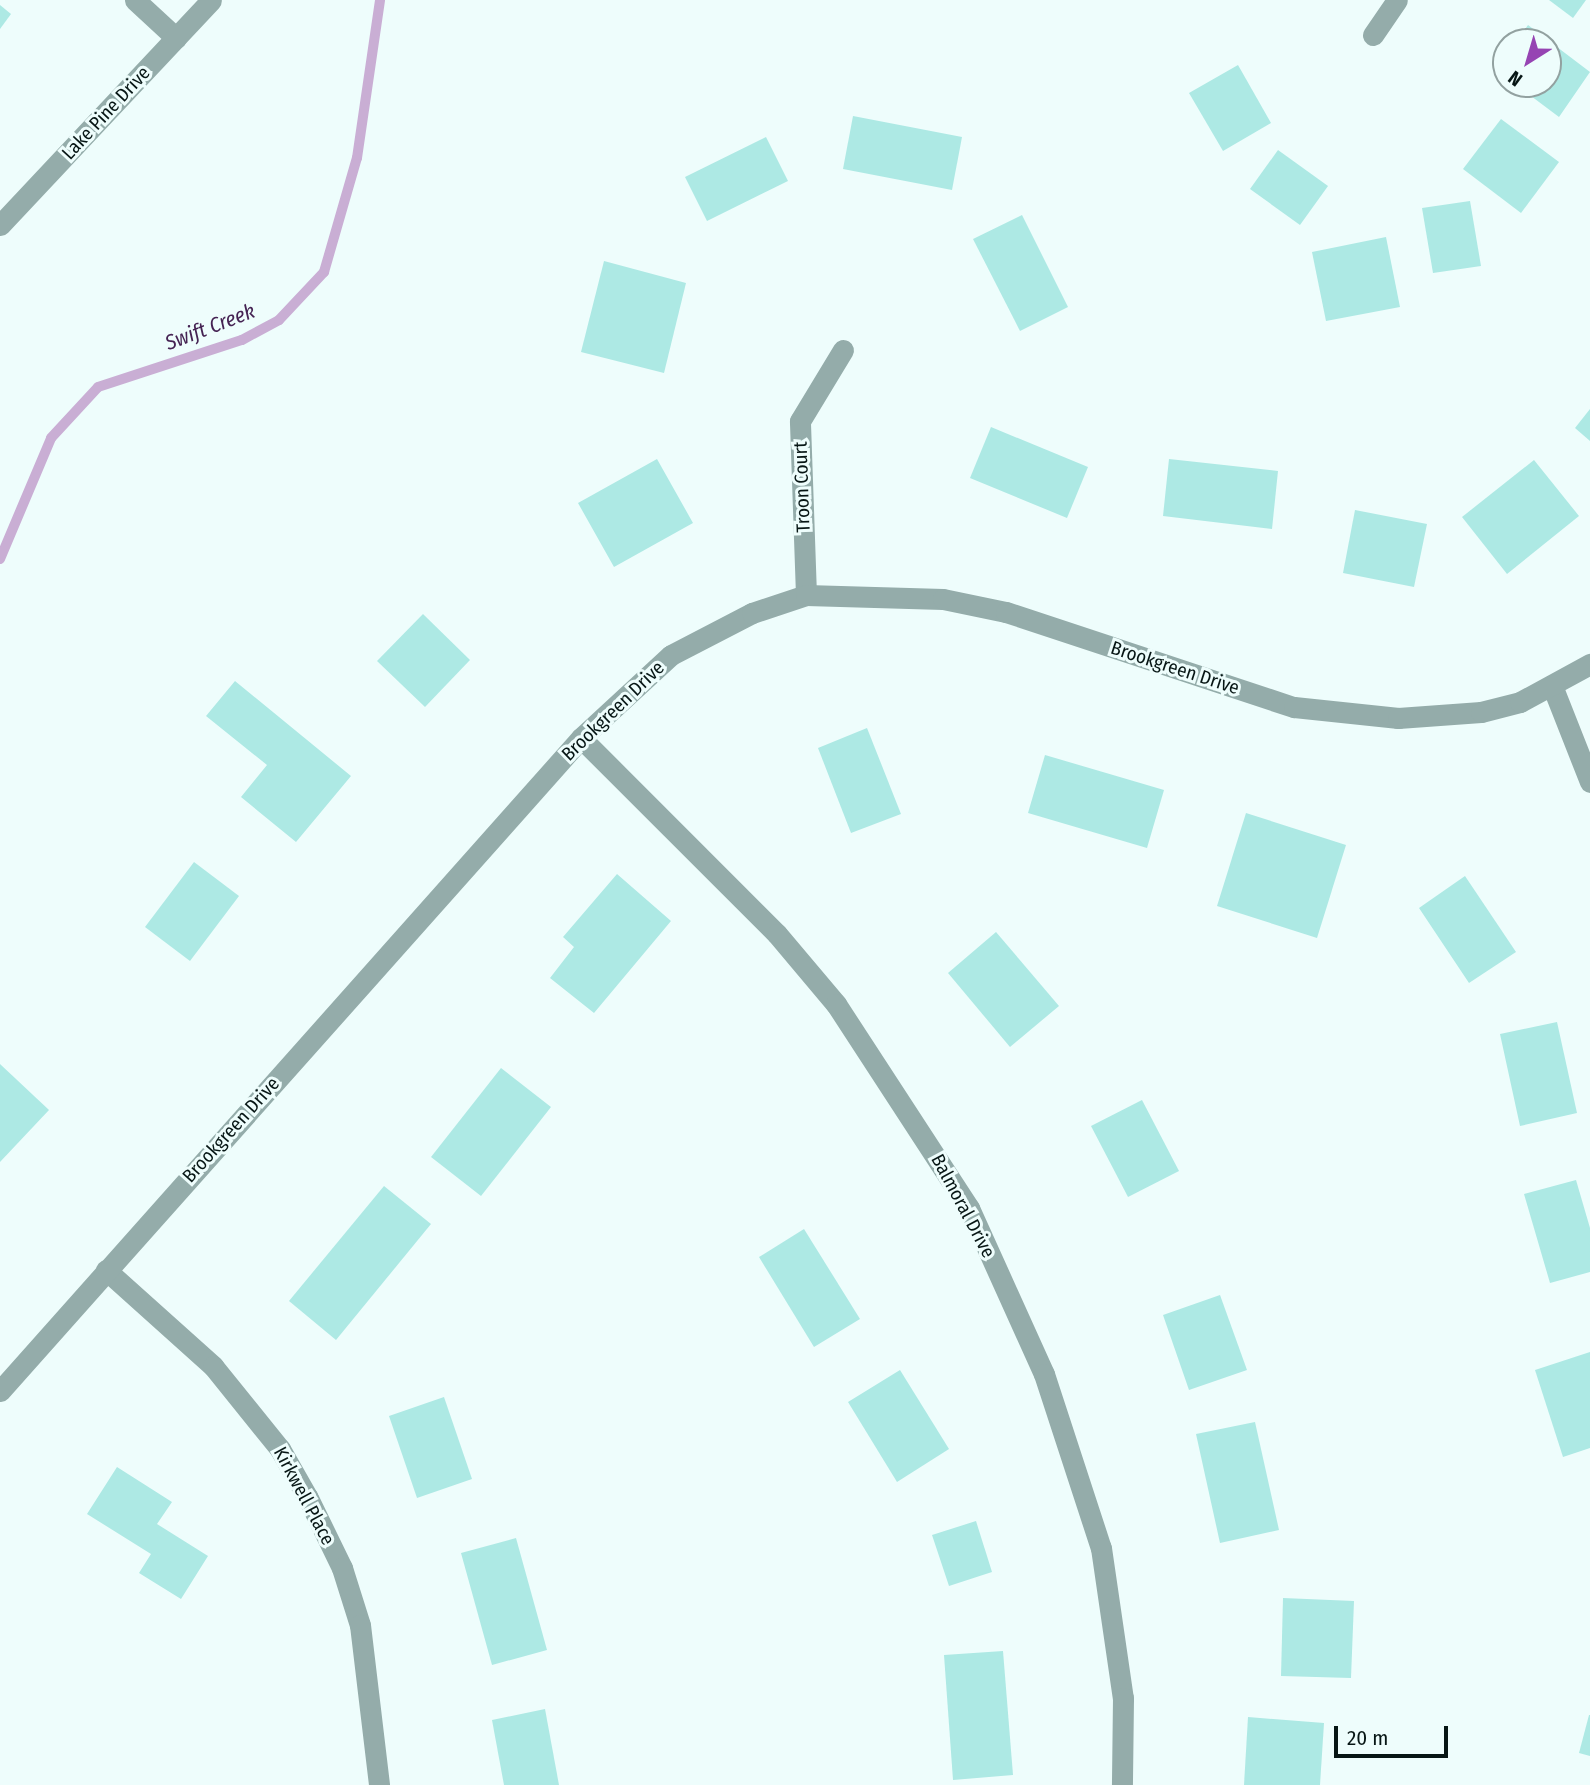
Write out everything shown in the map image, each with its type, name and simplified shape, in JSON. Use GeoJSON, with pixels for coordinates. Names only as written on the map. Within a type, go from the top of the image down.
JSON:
{"type":"FeatureCollection","features":[{"type":"Feature","properties":{"kind":"street"},"geometry":{"type":"LineString","coordinates":[[135,0],[176,38]]}},
{"type":"Feature","properties":{"kind":"street","name":"Lake Pine Drive"},"geometry":{"type":"LineString","coordinates":[[0,225],[211,0]]}},
{"type":"Feature","properties":{"kind":"street"},"geometry":{"type":"LineString","coordinates":[[1373,35],[1397,0]]}},
{"type":"Feature","properties":{"kind":"street","name":"Troon Court"},"geometry":{"type":"LineString","coordinates":[[806,595],[800,421],[844,349]]}},
{"type":"Feature","properties":{"kind":"street","name":"Brookgreen Drive"},"geometry":{"type":"LineString","coordinates":[[0,1391],[581,738],[671,655],[752,613],[806,595],[884,594],[1006,612],[1294,707],[1348,715],[1481,712],[1553,688],[1590,664]]}},
{"type":"Feature","properties":{"kind":"street"},"geometry":{"type":"LineString","coordinates":[[1553,688],[1590,782]]}},
{"type":"Feature","properties":{"kind":"street","name":"Balmoral Drive"},"geometry":{"type":"LineString","coordinates":[[581,738],[776,934],[836,1004],[969,1208],[1044,1374],[1101,1548],[1124,1698],[1122,1785]]}},
{"type":"Feature","properties":{"kind":"street","name":"Kirkwell Place"},"geometry":{"type":"LineString","coordinates":[[106,1270],[214,1366],[280,1449],[308,1498],[342,1568],[360,1625],[379,1785]]}},
{"type":"Feature","properties":{"kind":"building"},"geometry":{"type":"Polygon","coordinates":[[[1549,0],[1586,0],[1573,18],[1549,0]]]}},
{"type":"Feature","properties":{"kind":"building"},"geometry":{"type":"Polygon","coordinates":[[[0,5],[11,14],[0,29],[0,5]]]}},
{"type":"Feature","properties":{"kind":"building"},"geometry":{"type":"Polygon","coordinates":[[[1562,51],[1590,72],[1559,117],[1534,98],[1562,98],[1562,51]]]}},
{"type":"Feature","properties":{"kind":"building"},"geometry":{"type":"Polygon","coordinates":[[[1238,65],[1271,123],[1223,151],[1189,93],[1238,65]]]}},
{"type":"Feature","properties":{"kind":"building"},"geometry":{"type":"Polygon","coordinates":[[[853,116],[962,137],[952,190],[843,169],[853,116]]]}},
{"type":"Feature","properties":{"kind":"building"},"geometry":{"type":"Polygon","coordinates":[[[1501,119],[1559,162],[1521,213],[1463,169],[1501,119]]]}},
{"type":"Feature","properties":{"kind":"building"},"geometry":{"type":"Polygon","coordinates":[[[766,137],[788,181],[707,221],[685,177],[766,137]]]}},
{"type":"Feature","properties":{"kind":"building"},"geometry":{"type":"Polygon","coordinates":[[[1278,150],[1328,186],[1300,225],[1250,189],[1278,150]]]}},
{"type":"Feature","properties":{"kind":"building"},"geometry":{"type":"Polygon","coordinates":[[[1470,201],[1481,266],[1433,273],[1422,208],[1470,201]]]}},
{"type":"Feature","properties":{"kind":"building"},"geometry":{"type":"Polygon","coordinates":[[[1022,215],[1068,307],[1020,331],[973,239],[1022,215]]]}},
{"type":"Feature","properties":{"kind":"building"},"geometry":{"type":"Polygon","coordinates":[[[1386,237],[1400,307],[1326,321],[1312,252],[1386,237]]]}},
{"type":"Feature","properties":{"kind":"building"},"geometry":{"type":"Polygon","coordinates":[[[604,261],[686,283],[664,373],[581,352],[604,261]]]}},
{"type":"Feature","properties":{"kind":"building"},"geometry":{"type":"Polygon","coordinates":[[[1590,409],[1590,441],[1575,428],[1590,409]]]}},
{"type":"Feature","properties":{"kind":"building"},"geometry":{"type":"Polygon","coordinates":[[[991,427],[1088,467],[1067,518],[970,478],[991,427]]]}},
{"type":"Feature","properties":{"kind":"building"},"geometry":{"type":"Polygon","coordinates":[[[657,459],[693,523],[614,567],[578,503],[657,459]]]}},
{"type":"Feature","properties":{"kind":"building"},"geometry":{"type":"Polygon","coordinates":[[[1169,459],[1278,471],[1272,529],[1163,516],[1169,459]]]}},
{"type":"Feature","properties":{"kind":"building"},"geometry":{"type":"Polygon","coordinates":[[[1534,460],[1579,516],[1507,574],[1462,517],[1534,460]]]}},
{"type":"Feature","properties":{"kind":"building"},"geometry":{"type":"Polygon","coordinates":[[[1355,510],[1427,524],[1414,587],[1343,573],[1355,510]]]}},
{"type":"Feature","properties":{"kind":"building"},"geometry":{"type":"Polygon","coordinates":[[[423,614],[470,660],[425,707],[377,661],[423,614]]]}},
{"type":"Feature","properties":{"kind":"building"},"geometry":{"type":"Polygon","coordinates":[[[235,681],[351,776],[296,842],[241,797],[267,765],[206,716],[235,681]]]}},
{"type":"Feature","properties":{"kind":"building"},"geometry":{"type":"Polygon","coordinates":[[[867,728],[901,814],[851,833],[818,748],[867,728]]]}},
{"type":"Feature","properties":{"kind":"building"},"geometry":{"type":"Polygon","coordinates":[[[1045,755],[1164,790],[1147,848],[1028,813],[1045,755]]]}},
{"type":"Feature","properties":{"kind":"building"},"geometry":{"type":"Polygon","coordinates":[[[1246,813],[1346,845],[1317,938],[1217,906],[1246,813]]]}},
{"type":"Feature","properties":{"kind":"building"},"geometry":{"type":"Polygon","coordinates":[[[194,862],[239,896],[190,961],[145,927],[194,862]]]}},
{"type":"Feature","properties":{"kind":"building"},"geometry":{"type":"Polygon","coordinates":[[[617,874],[671,921],[594,1013],[550,978],[574,947],[563,937],[617,874]]]}},
{"type":"Feature","properties":{"kind":"building"},"geometry":{"type":"Polygon","coordinates":[[[1465,876],[1516,952],[1469,983],[1419,908],[1465,876]]]}},
{"type":"Feature","properties":{"kind":"building"},"geometry":{"type":"Polygon","coordinates":[[[996,932],[1059,1006],[1010,1047],[948,973],[996,932]]]}},
{"type":"Feature","properties":{"kind":"building"},"geometry":{"type":"Polygon","coordinates":[[[1557,1022],[1577,1113],[1520,1126],[1500,1034],[1557,1022]]]}},
{"type":"Feature","properties":{"kind":"building"},"geometry":{"type":"Polygon","coordinates":[[[0,1064],[49,1110],[0,1162],[0,1064]]]}},
{"type":"Feature","properties":{"kind":"building"},"geometry":{"type":"Polygon","coordinates":[[[501,1068],[551,1107],[481,1196],[431,1157],[501,1068]]]}},
{"type":"Feature","properties":{"kind":"building"},"geometry":{"type":"Polygon","coordinates":[[[1142,1100],[1179,1171],[1128,1197],[1091,1126],[1142,1100]]]}},
{"type":"Feature","properties":{"kind":"building"},"geometry":{"type":"Polygon","coordinates":[[[1576,1180],[1590,1228],[1590,1272],[1550,1283],[1524,1194],[1576,1180]]]}},
{"type":"Feature","properties":{"kind":"building"},"geometry":{"type":"Polygon","coordinates":[[[384,1186],[431,1224],[336,1340],[289,1301],[384,1186]]]}},
{"type":"Feature","properties":{"kind":"building"},"geometry":{"type":"Polygon","coordinates":[[[804,1229],[860,1319],[814,1347],[759,1257],[804,1229]]]}},
{"type":"Feature","properties":{"kind":"building"},"geometry":{"type":"Polygon","coordinates":[[[1220,1295],[1247,1370],[1189,1390],[1163,1315],[1220,1295]]]}},
{"type":"Feature","properties":{"kind":"building"},"geometry":{"type":"Polygon","coordinates":[[[1590,1352],[1590,1448],[1563,1457],[1535,1370],[1590,1352]]]}},
{"type":"Feature","properties":{"kind":"building"},"geometry":{"type":"Polygon","coordinates":[[[900,1370],[949,1449],[897,1482],[848,1402],[900,1370]]]}},
{"type":"Feature","properties":{"kind":"building"},"geometry":{"type":"Polygon","coordinates":[[[444,1397],[472,1479],[417,1498],[389,1416],[444,1397]]]}},
{"type":"Feature","properties":{"kind":"building"},"geometry":{"type":"Polygon","coordinates":[[[1255,1422],[1279,1530],[1220,1543],[1196,1434],[1255,1422]]]}},
{"type":"Feature","properties":{"kind":"building"},"geometry":{"type":"Polygon","coordinates":[[[117,1467],[172,1502],[157,1524],[208,1556],[181,1599],[139,1573],[151,1554],[87,1514],[117,1467]]]}},
{"type":"Feature","properties":{"kind":"building"},"geometry":{"type":"Polygon","coordinates":[[[976,1521],[992,1572],[949,1586],[932,1535],[976,1521]]]}},
{"type":"Feature","properties":{"kind":"building"},"geometry":{"type":"Polygon","coordinates":[[[516,1538],[547,1650],[492,1665],[461,1553],[516,1538]]]}},
{"type":"Feature","properties":{"kind":"building"},"geometry":{"type":"Polygon","coordinates":[[[1283,1598],[1354,1601],[1351,1678],[1281,1676],[1283,1598]]]}},
{"type":"Feature","properties":{"kind":"building"},"geometry":{"type":"Polygon","coordinates":[[[1003,1651],[1013,1775],[953,1780],[944,1655],[1003,1651]]]}},
{"type":"Feature","properties":{"kind":"building"},"geometry":{"type":"Polygon","coordinates":[[[545,1709],[559,1785],[504,1785],[492,1720],[545,1709]]]}},
{"type":"Feature","properties":{"kind":"building"},"geometry":{"type":"Polygon","coordinates":[[[1590,1715],[1590,1756],[1579,1753],[1590,1715]]]}},
{"type":"Feature","properties":{"kind":"building"},"geometry":{"type":"Polygon","coordinates":[[[1248,1717],[1324,1723],[1320,1785],[1244,1785],[1248,1717]]]}},
{"type":"Feature","properties":{"kind":"waterway","name":"Swift Creek"},"geometry":{"type":"LineString","coordinates":[[0,559],[51,438],[98,387],[242,340],[279,320],[324,272],[357,158],[380,0]]}}]}
